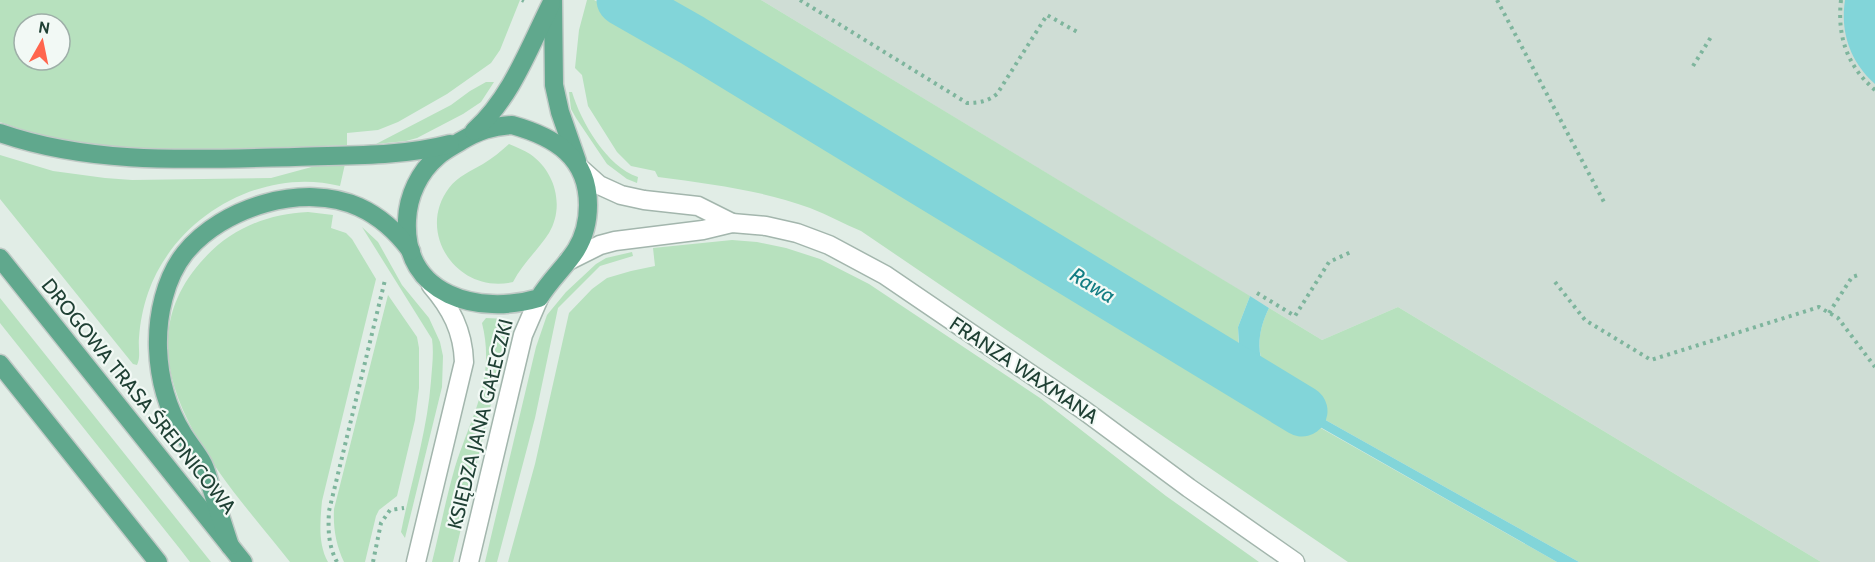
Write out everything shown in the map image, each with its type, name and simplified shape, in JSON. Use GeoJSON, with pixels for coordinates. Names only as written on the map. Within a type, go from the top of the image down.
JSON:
{"type":"FeatureCollection","features":[{"type":"Feature","properties":{"kind":"main road"},"geometry":{"type":"LineString","coordinates":[[0,133],[75,152],[152,158],[399,153],[466,138],[492,114],[502,100],[553,1]]}},
{"type":"Feature","properties":{"kind":"main road"},"geometry":{"type":"LineString","coordinates":[[553,1],[554,85],[560,112],[566,125],[579,166],[588,195],[586,223],[576,249],[548,283],[539,298],[510,304],[480,303],[451,295],[425,279],[407,238],[407,212],[414,187],[429,164],[449,147],[484,129],[512,125],[542,135],[555,143],[579,166]]}},
{"type":"Feature","properties":{"kind":"main road"},"geometry":{"type":"LineString","coordinates":[[230,546],[203,465],[182,432],[166,396],[160,372],[158,346],[163,305],[171,276],[184,254],[198,239],[237,214],[257,206],[297,198],[334,200],[358,207],[390,227],[411,251]]}},
{"type":"Feature","properties":{"kind":"main road","name":"DROGOWA TRASA ŚREDNICOWA"},"geometry":{"type":"LineString","coordinates":[[0,258],[243,562]]}},
{"type":"Feature","properties":{"kind":"main road"},"geometry":{"type":"LineString","coordinates":[[0,364],[158,562]]}},
{"type":"Feature","properties":{"kind":"street","name":"FRANZA WAXMANA"},"geometry":{"type":"LineString","coordinates":[[579,166],[599,185],[621,195],[698,206],[732,223]]}},
{"type":"Feature","properties":{"kind":"street","name":"FRANZA WAXMANA"},"geometry":{"type":"LineString","coordinates":[[568,261],[600,245],[615,241],[703,230],[732,223],[766,226],[797,233],[829,245],[864,263],[1085,411],[1295,562]]}},
{"type":"Feature","properties":{"kind":"street","name":"KSIĘDZA JANA GAŁECZKI"},"geometry":{"type":"LineString","coordinates":[[417,557],[464,362],[460,333],[455,320],[447,305],[425,279]]}},
{"type":"Feature","properties":{"kind":"street","name":"KSIĘDZA JANA GAŁECZKI"},"geometry":{"type":"LineString","coordinates":[[469,562],[523,335],[539,298]]}},
{"type":"Feature","properties":{"kind":"path"},"geometry":{"type":"LineString","coordinates":[[800,0],[968,103],[980,103],[997,94],[1047,15],[1079,33]]}},
{"type":"Feature","properties":{"kind":"path"},"geometry":{"type":"LineString","coordinates":[[1497,0],[1604,202]]}},
{"type":"Feature","properties":{"kind":"path"},"geometry":{"type":"LineString","coordinates":[[1841,0],[1839,20],[1842,40],[1849,59],[1860,76],[1875,90]]}},
{"type":"Feature","properties":{"kind":"path"},"geometry":{"type":"LineString","coordinates":[[1693,66],[1712,37]]}},
{"type":"Feature","properties":{"kind":"path"},"geometry":{"type":"LineString","coordinates":[[1257,293],[1295,316],[1329,262],[1351,252]]}},
{"type":"Feature","properties":{"kind":"path"},"geometry":{"type":"LineString","coordinates":[[1829,313],[1852,277],[1861,274]]}},
{"type":"Feature","properties":{"kind":"path"},"geometry":{"type":"LineString","coordinates":[[337,562],[331,550],[328,532],[329,510],[386,280]]}},
{"type":"Feature","properties":{"kind":"path"},"geometry":{"type":"LineString","coordinates":[[1555,282],[1585,320],[1651,360],[1820,307],[1838,318],[1875,367]]}},
{"type":"Feature","properties":{"kind":"path"},"geometry":{"type":"LineString","coordinates":[[373,562],[381,523],[390,510],[404,508]]}},
{"type":"Feature","properties":{"kind":"shaded area"},"geometry":{"type":"Polygon","coordinates":[[[761,0],[1875,0],[1875,562],[1821,562],[1398,307],[1322,340],[761,0]]]}},
{"type":"Feature","properties":{"kind":"green space"},"geometry":{"type":"Polygon","coordinates":[[[0,0],[520,0],[500,50],[491,63],[447,94],[398,122],[378,130],[347,133],[347,145],[172,151],[84,144],[42,135],[0,122],[0,0]]]}},
{"type":"Feature","properties":{"kind":"green space"},"geometry":{"type":"Polygon","coordinates":[[[587,0],[594,0],[637,21],[914,180],[1282,406],[1557,562],[1348,562],[861,231],[792,202],[735,188],[658,177],[655,171],[631,166],[617,152],[588,106],[582,75],[575,68],[579,30],[587,0]]]}},
{"type":"Feature","properties":{"kind":"green space"},"geometry":{"type":"Polygon","coordinates":[[[647,0],[761,0],[1250,296],[1238,327],[1239,352],[1215,348],[941,177],[647,0]]]}},
{"type":"Feature","properties":{"kind":"green space"},"geometry":{"type":"Polygon","coordinates":[[[486,82],[494,82],[481,102],[463,114],[417,138],[376,144],[451,105],[486,82]]]}},
{"type":"Feature","properties":{"kind":"green space"},"geometry":{"type":"Polygon","coordinates":[[[569,92],[572,92],[582,117],[597,142],[616,164],[638,177],[637,183],[627,179],[607,164],[571,109],[569,92]]]}},
{"type":"Feature","properties":{"kind":"green space"},"geometry":{"type":"Polygon","coordinates":[[[509,144],[530,154],[546,170],[555,190],[556,212],[549,233],[513,282],[493,284],[475,279],[460,270],[448,257],[440,241],[437,224],[440,205],[456,180],[509,144]]]}},
{"type":"Feature","properties":{"kind":"green space"},"geometry":{"type":"Polygon","coordinates":[[[0,155],[53,171],[132,180],[271,178],[319,165],[345,164],[340,186],[310,182],[281,184],[252,191],[224,204],[200,220],[178,241],[161,266],[148,293],[141,321],[137,365],[133,364],[0,199],[0,155]]]}},
{"type":"Feature","properties":{"kind":"green space"},"geometry":{"type":"Polygon","coordinates":[[[308,212],[333,215],[331,228],[346,233],[352,239],[376,279],[322,501],[321,540],[328,562],[290,562],[237,496],[211,460],[188,422],[173,382],[168,342],[176,302],[200,263],[211,251],[235,233],[262,220],[308,212]]]}},
{"type":"Feature","properties":{"kind":"green space"},"geometry":{"type":"Polygon","coordinates":[[[362,227],[378,242],[402,285],[429,318],[440,342],[443,356],[442,387],[405,538],[401,532],[429,400],[433,360],[432,339],[362,227]]]}},
{"type":"Feature","properties":{"kind":"green space"},"geometry":{"type":"Polygon","coordinates":[[[732,240],[786,248],[820,259],[869,284],[1040,398],[1166,496],[1259,562],[508,562],[535,464],[569,313],[592,289],[607,278],[655,266],[653,248],[732,240]]]}},
{"type":"Feature","properties":{"kind":"green space"},"geometry":{"type":"Polygon","coordinates":[[[632,252],[633,256],[600,266],[558,308],[535,418],[497,562],[485,562],[536,347],[547,315],[566,292],[596,264],[606,258],[632,252]]]}},
{"type":"Feature","properties":{"kind":"green space"},"geometry":{"type":"Polygon","coordinates":[[[388,295],[417,337],[419,388],[415,420],[397,496],[379,510],[376,516],[365,562],[344,562],[336,536],[334,509],[388,295]]]}},
{"type":"Feature","properties":{"kind":"green space"},"geometry":{"type":"Polygon","coordinates":[[[0,298],[211,562],[190,562],[0,323],[0,298]]]}},
{"type":"Feature","properties":{"kind":"green space"},"geometry":{"type":"Polygon","coordinates":[[[1398,307],[1821,562],[1579,562],[1288,399],[1291,393],[1266,371],[1259,347],[1263,323],[1269,308],[1322,340],[1398,307]]]}},
{"type":"Feature","properties":{"kind":"green space"},"geometry":{"type":"Polygon","coordinates":[[[486,318],[507,319],[510,323],[509,329],[453,562],[432,562],[455,467],[484,380],[486,343],[482,323],[486,318]]]}},
{"type":"Feature","properties":{"kind":"water"},"geometry":{"type":"Polygon","coordinates":[[[1845,0],[1875,0],[1875,84],[1859,66],[1849,46],[1844,24],[1845,0]]]}},
{"type":"Feature","properties":{"kind":"water"},"geometry":{"type":"Polygon","coordinates":[[[1250,296],[1269,308],[1261,332],[1260,356],[1268,375],[1291,393],[1288,399],[1579,562],[1557,562],[1241,382],[1238,327],[1250,296]]]}},
{"type":"Feature","properties":{"kind":"waterway","name":"Rawa"},"geometry":{"type":"LineString","coordinates":[[622,0],[692,40],[1302,411]]}}]}
